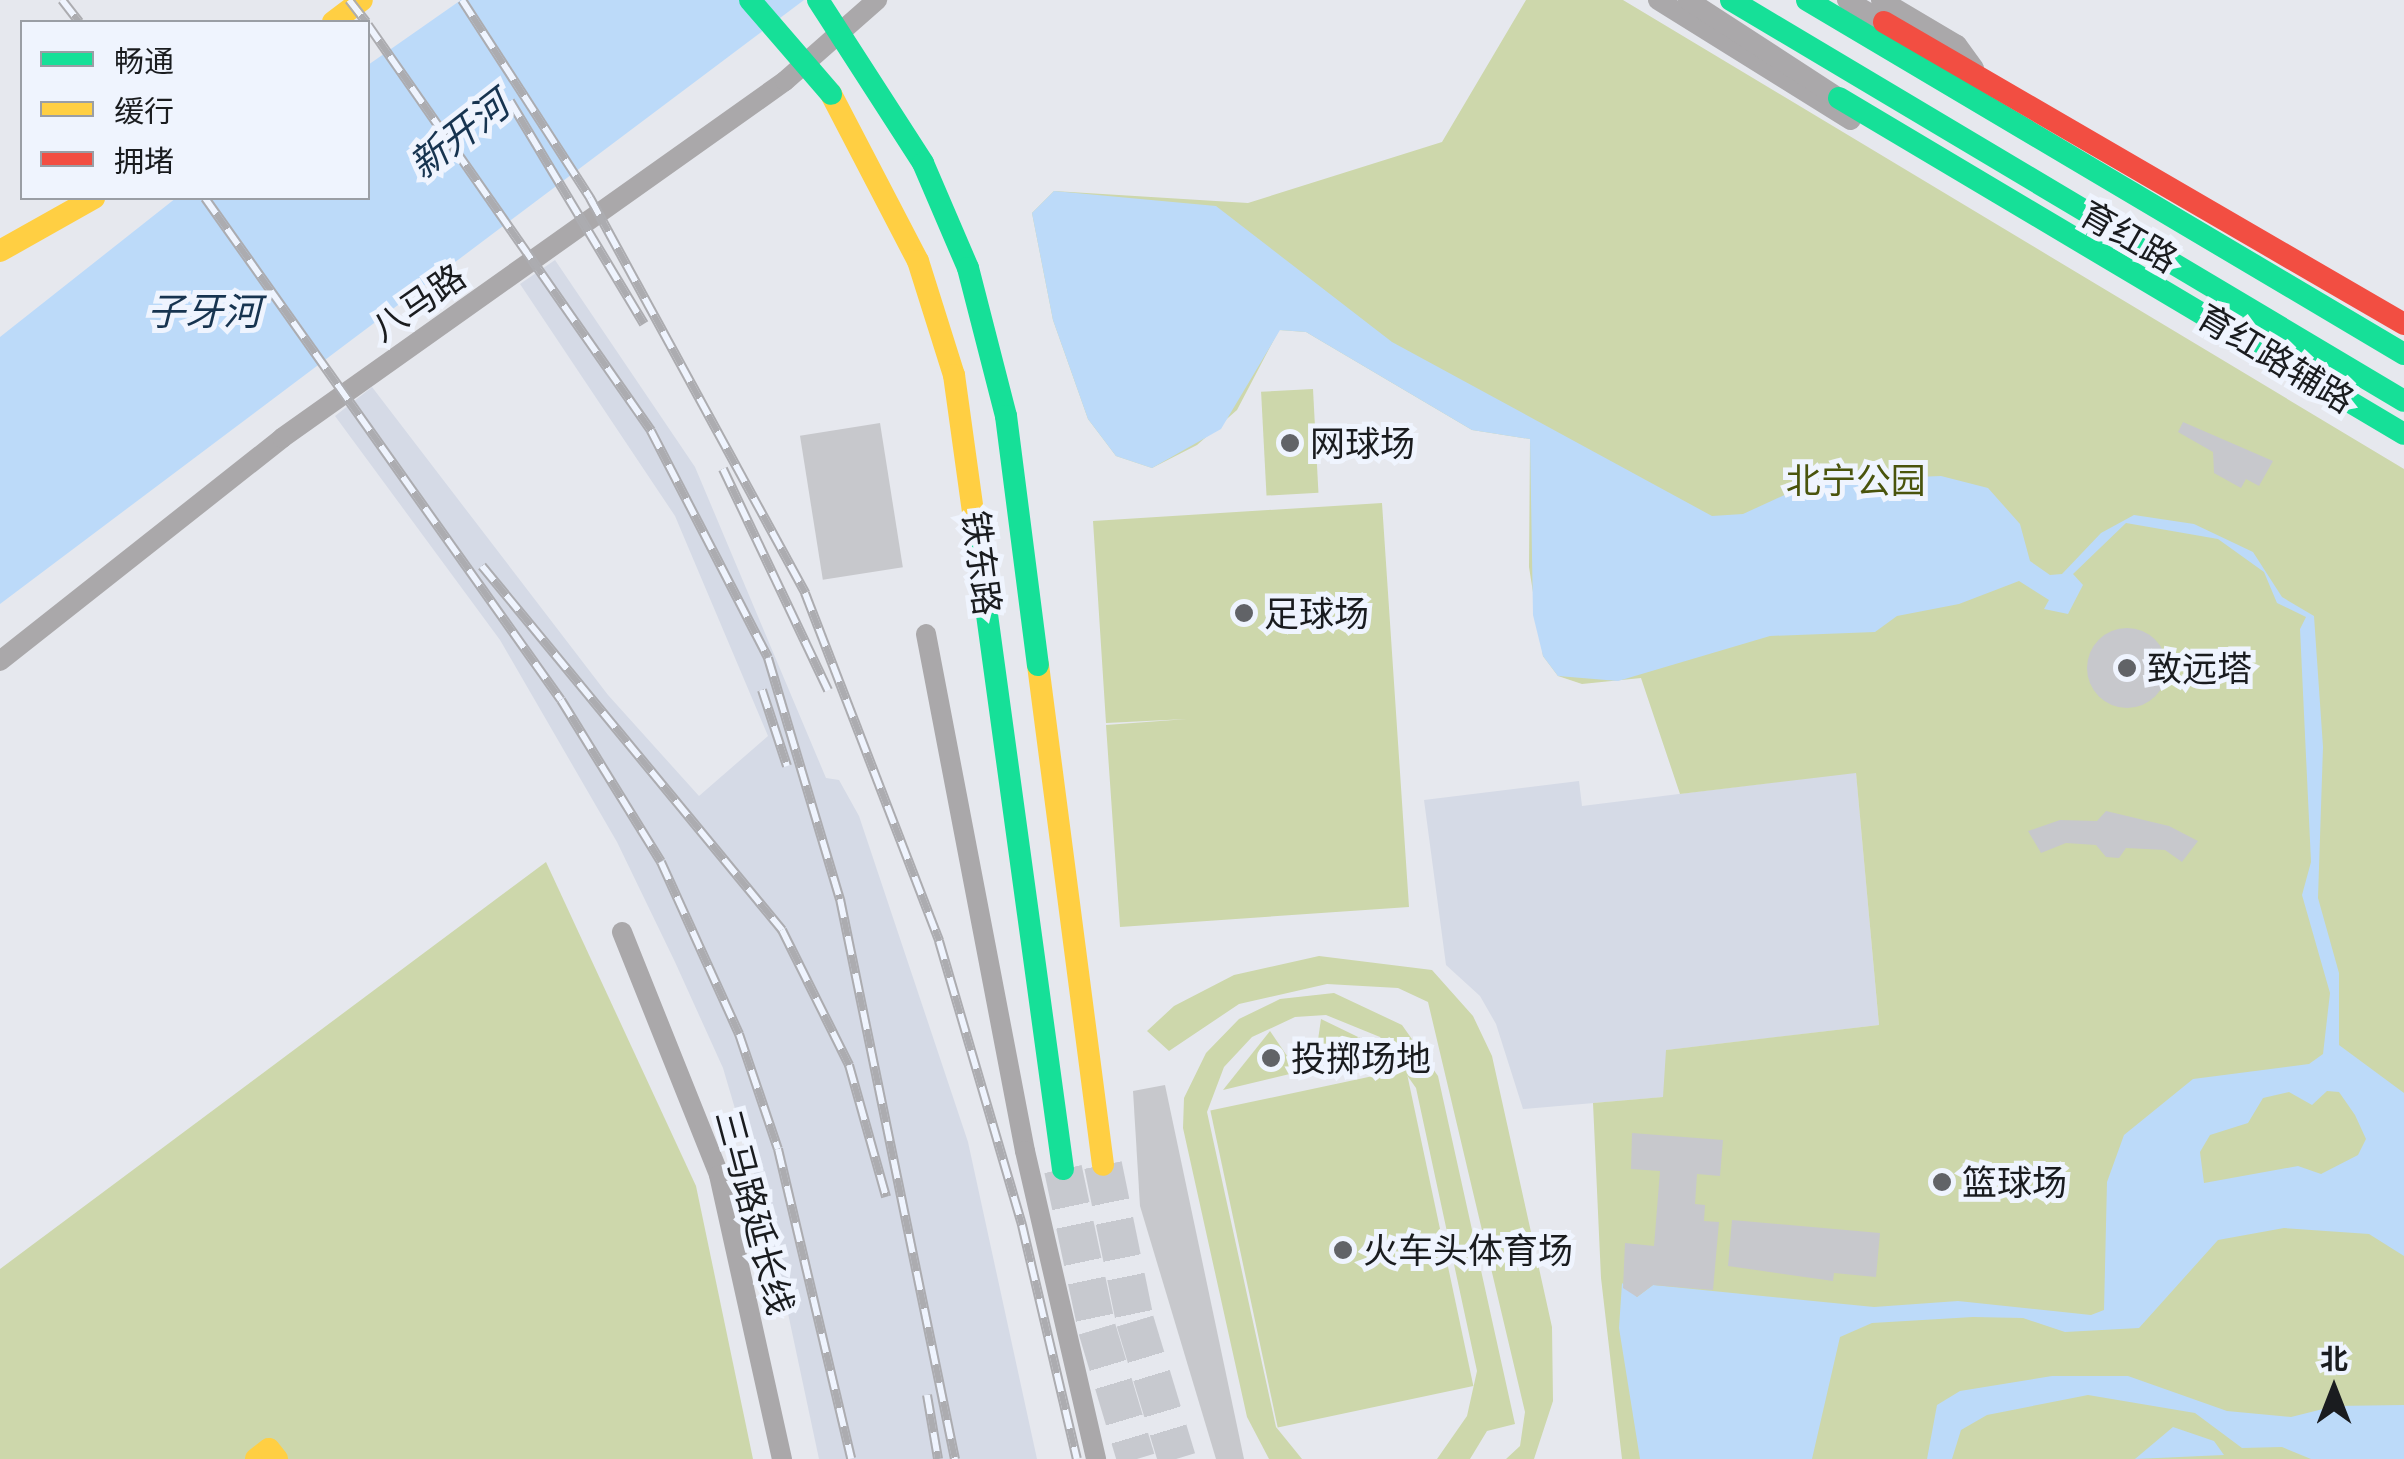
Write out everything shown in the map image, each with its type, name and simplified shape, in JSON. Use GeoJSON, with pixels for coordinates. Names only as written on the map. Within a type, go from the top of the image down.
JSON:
{"type":"FeatureCollection","features":[{"type":"Feature","properties":{"kind":"main road"},"geometry":{"type":"LineString","coordinates":[[336,20],[362,0]]}},
{"type":"Feature","properties":{"kind":"main road"},"geometry":{"type":"LineString","coordinates":[[750,0],[831,94]]}},
{"type":"Feature","properties":{"kind":"main road","name":"铁东路"},"geometry":{"type":"LineString","coordinates":[[770,0],[831,94],[892,202],[950,360],[1063,1169]]}},
{"type":"Feature","properties":{"kind":"main road","name":"铁东路"},"geometry":{"type":"LineString","coordinates":[[818,0],[886,96],[950,221],[990,344],[1038,665],[1104,1165]]}},
{"type":"Feature","properties":{"kind":"main road"},"geometry":{"type":"LineString","coordinates":[[835,0],[886,96]]}},
{"type":"Feature","properties":{"kind":"main road","name":"育红路"},"geometry":{"type":"LineString","coordinates":[[1731,0],[2404,400]]}},
{"type":"Feature","properties":{"kind":"main road"},"geometry":{"type":"LineString","coordinates":[[1807,0],[1879,20],[2404,324]]}},
{"type":"Feature","properties":{"kind":"main road","name":"育红路"},"geometry":{"type":"LineString","coordinates":[[1879,20],[2404,354]]}},
{"type":"Feature","properties":{"kind":"main road","name":"育红路辅路"},"geometry":{"type":"LineString","coordinates":[[1839,98],[2404,434]]}},
{"type":"Feature","properties":{"kind":"main road"},"geometry":{"type":"LineString","coordinates":[[0,252],[91,200]]}},
{"type":"Feature","properties":{"kind":"street","name":"八马路"},"geometry":{"type":"LineString","coordinates":[[0,662],[282,438],[786,81],[877,0]]}},
{"type":"Feature","properties":{"kind":"street"},"geometry":{"type":"LineString","coordinates":[[1658,0],[1818,102],[1942,159]]}},
{"type":"Feature","properties":{"kind":"street"},"geometry":{"type":"LineString","coordinates":[[1688,0],[1839,98]]}},
{"type":"Feature","properties":{"kind":"street","name":"育红路"},"geometry":{"type":"LineString","coordinates":[[1847,0],[1879,20]]}},
{"type":"Feature","properties":{"kind":"street"},"geometry":{"type":"LineString","coordinates":[[926,634],[1024,1151],[1096,1459]]}},
{"type":"Feature","properties":{"kind":"street","name":"三马路延长线"},"geometry":{"type":"LineString","coordinates":[[622,932],[719,1174],[782,1459]]}},
{"type":"Feature","properties":{"kind":"shaded area"},"geometry":{"type":"Polygon","coordinates":[[[555,260],[695,467],[826,778],[839,780],[859,816],[968,1142],[1037,1459],[819,1459],[769,1224],[723,1068],[675,962],[617,842],[500,640],[335,416],[372,387],[608,695],[699,796],[768,736],[675,516],[520,284],[555,260]]]}},
{"type":"Feature","properties":{"kind":"shaded area"},"geometry":{"type":"Polygon","coordinates":[[[1856,772],[1879,1025],[1667,1050],[1664,1097],[1523,1109],[1496,1024],[1480,996],[1446,965],[1424,800],[1579,781],[1582,806],[1856,772]]]}},
{"type":"Feature","properties":{"kind":"green space","name":"北宁公园"},"geometry":{"type":"Polygon","coordinates":[[[1526,0],[1623,0],[2404,469],[2404,1459],[1622,1459],[1601,1278],[1593,1103],[1663,1097],[1666,1050],[1879,1025],[1856,773],[1680,794],[1641,678],[1582,684],[1558,676],[1543,656],[1529,567],[1530,439],[1472,430],[1306,332],[1279,330],[1237,410],[1197,445],[1152,468],[1116,456],[1088,419],[1053,320],[1032,213],[1054,191],[1248,203],[1442,142],[1526,0]]]}},
{"type":"Feature","properties":{"kind":"green space","name":"网球场"},"geometry":{"type":"Polygon","coordinates":[[[1313,389],[1318,493],[1267,496],[1261,392],[1313,389]]]}},
{"type":"Feature","properties":{"kind":"green space"},"geometry":{"type":"Polygon","coordinates":[[[1382,503],[1409,907],[1120,927],[1106,725],[1187,719],[1106,723],[1093,521],[1382,503]]]}},
{"type":"Feature","properties":{"kind":"green space"},"geometry":{"type":"Polygon","coordinates":[[[546,862],[696,1186],[753,1459],[0,1459],[0,1269],[546,862]]]}},
{"type":"Feature","properties":{"kind":"green space","name":"火车头体育场"},"geometry":{"type":"Polygon","coordinates":[[[1319,956],[1432,970],[1473,1016],[1492,1056],[1552,1327],[1553,1401],[1534,1459],[1506,1459],[1520,1446],[1525,1412],[1428,1002],[1398,988],[1327,984],[1239,1004],[1169,1051],[1147,1031],[1174,1006],[1234,975],[1319,956]]]}},
{"type":"Feature","properties":{"kind":"green space","name":"火车头体育场"},"geometry":{"type":"Polygon","coordinates":[[[1334,993],[1402,1025],[1438,1076],[1515,1424],[1487,1431],[1470,1459],[1437,1459],[1467,1416],[1477,1371],[1416,1088],[1380,1037],[1326,1015],[1295,1017],[1252,1037],[1224,1067],[1207,1112],[1276,1427],[1302,1459],[1269,1459],[1247,1417],[1183,1128],[1184,1098],[1206,1053],[1239,1019],[1280,999],[1334,993]]]}},
{"type":"Feature","properties":{"kind":"green space","name":"投掷场地"},"geometry":{"type":"Polygon","coordinates":[[[1321,1019],[1389,1052],[1314,1068],[1321,1019]]]}},
{"type":"Feature","properties":{"kind":"green space","name":"投掷场地"},"geometry":{"type":"Polygon","coordinates":[[[1270,1031],[1298,1072],[1223,1090],[1270,1031]]]}},
{"type":"Feature","properties":{"kind":"green space","name":"火车头体育场"},"geometry":{"type":"Polygon","coordinates":[[[1406,1069],[1473,1386],[1278,1428],[1210,1111],[1406,1069]]]}},
{"type":"Feature","properties":{"kind":"water","name":"子牙河"},"geometry":{"type":"Polygon","coordinates":[[[461,0],[804,0],[0,604],[0,337],[173,200],[370,200],[370,64],[461,0]]]}},
{"type":"Feature","properties":{"kind":"water"},"geometry":{"type":"Polygon","coordinates":[[[1054,191],[1216,206],[1392,342],[1712,516],[1743,514],[1815,481],[1941,476],[1988,488],[2020,524],[2030,561],[2050,575],[2062,574],[2101,533],[2134,515],[2194,524],[2253,552],[2282,597],[2314,616],[2323,747],[2318,898],[2339,973],[2339,1045],[2404,1093],[2404,1256],[2369,1234],[2284,1228],[2218,1240],[2139,1328],[2065,1332],[2023,1318],[1973,1317],[1872,1323],[1840,1337],[1812,1459],[1640,1459],[1619,1328],[1622,1283],[1637,1297],[1653,1285],[1874,1307],[1958,1301],[2091,1315],[2104,1310],[2107,1182],[2124,1135],[2193,1079],[2309,1064],[2323,1054],[2330,993],[2302,895],[2311,862],[2300,629],[2306,617],[2277,603],[2264,572],[2218,539],[2126,523],[2073,574],[2083,585],[2068,614],[2044,609],[2049,600],[2019,581],[1959,604],[1897,616],[1875,632],[1770,636],[1618,681],[1558,676],[1543,656],[1533,615],[1530,439],[1472,430],[1306,332],[1280,330],[1221,429],[1152,468],[1116,456],[1088,419],[1053,320],[1032,213],[1054,191]],[[2327,1091],[2312,1105],[2289,1092],[2263,1098],[2248,1123],[2210,1135],[2200,1152],[2204,1183],[2298,1166],[2321,1174],[2358,1155],[2366,1139],[2339,1092],[2327,1091]]]}},
{"type":"Feature","properties":{"kind":"water"},"geometry":{"type":"Polygon","coordinates":[[[2052,1376],[2128,1376],[2227,1411],[2291,1417],[2335,1406],[2404,1405],[2404,1459],[2311,1459],[2282,1447],[2242,1448],[2195,1413],[2088,1395],[1987,1415],[1961,1430],[1952,1459],[1927,1459],[1937,1405],[1960,1391],[2052,1376]]]}},
{"type":"Feature","properties":{"kind":"water"},"geometry":{"type":"Polygon","coordinates":[[[2173,1427],[2214,1441],[2224,1455],[2135,1459],[2173,1427]]]}},
{"type":"Feature","properties":{"kind":"building"},"geometry":{"type":"Polygon","coordinates":[[[2183,422],[2273,461],[2259,486],[2246,479],[2241,488],[2214,473],[2213,452],[2178,432],[2183,422]]]}},
{"type":"Feature","properties":{"kind":"building"},"geometry":{"type":"Polygon","coordinates":[[[880,423],[903,567],[823,580],[800,436],[880,423]]]}},
{"type":"Feature","properties":{"kind":"building","name":"致远塔"},"geometry":{"type":"Polygon","coordinates":[[[2127,628],[2142,631],[2155,640],[2164,653],[2164,683],[2155,696],[2142,705],[2127,708],[2112,705],[2099,696],[2090,683],[2087,668],[2090,653],[2099,640],[2112,631],[2127,628]]]}},
{"type":"Feature","properties":{"kind":"building"},"geometry":{"type":"Polygon","coordinates":[[[2106,811],[2169,826],[2198,841],[2182,862],[2165,850],[2126,848],[2119,858],[2106,857],[2096,845],[2066,843],[2041,853],[2028,831],[2060,820],[2097,821],[2106,811]]]}},
{"type":"Feature","properties":{"kind":"building"},"geometry":{"type":"Polygon","coordinates":[[[1165,1085],[1244,1459],[1216,1459],[1140,1206],[1133,1091],[1165,1085]]]}},
{"type":"Feature","properties":{"kind":"building"},"geometry":{"type":"Polygon","coordinates":[[[1632,1133],[1723,1140],[1720,1176],[1697,1174],[1695,1204],[1705,1205],[1704,1221],[1719,1222],[1713,1290],[1653,1285],[1637,1297],[1623,1288],[1625,1243],[1654,1246],[1660,1171],[1631,1169],[1632,1133]]]}},
{"type":"Feature","properties":{"kind":"building"},"geometry":{"type":"Polygon","coordinates":[[[1732,1220],[1880,1233],[1876,1277],[1834,1273],[1833,1281],[1728,1266],[1732,1220]]]}},
{"type":"Feature","properties":{"kind":"tunnel"},"geometry":{"type":"LineString","coordinates":[[1103,1165],[1135,1321],[1177,1459]]}},
{"type":"Feature","properties":{"kind":"tunnel"},"geometry":{"type":"LineString","coordinates":[[1063,1169],[1097,1329],[1136,1459]]}},
{"type":"Feature","properties":{"kind":"railway"},"geometry":{"type":"LineString","coordinates":[[62,0],[77,20]]}},
{"type":"Feature","properties":{"kind":"railway"},"geometry":{"type":"LineString","coordinates":[[349,0],[364,20]]}},
{"type":"Feature","properties":{"kind":"railway"},"geometry":{"type":"LineString","coordinates":[[462,0],[590,198],[805,593],[939,941],[1022,1225],[1077,1459]]}},
{"type":"Feature","properties":{"kind":"railway"},"geometry":{"type":"LineString","coordinates":[[370,28],[651,431],[768,658],[840,899],[955,1459]]}},
{"type":"Feature","properties":{"kind":"railway"},"geometry":{"type":"LineString","coordinates":[[510,101],[644,324]]}},
{"type":"Feature","properties":{"kind":"railway"},"geometry":{"type":"LineString","coordinates":[[206,200],[561,700],[661,862],[739,1034],[778,1149],[851,1459]]}},
{"type":"Feature","properties":{"kind":"railway"},"geometry":{"type":"LineString","coordinates":[[723,469],[828,690]]}},
{"type":"Feature","properties":{"kind":"railway"},"geometry":{"type":"LineString","coordinates":[[482,566],[782,930],[849,1065],[886,1197]]}},
{"type":"Feature","properties":{"kind":"railway"},"geometry":{"type":"LineString","coordinates":[[762,690],[787,766]]}},
{"type":"Feature","properties":{"kind":"railway"},"geometry":{"type":"LineString","coordinates":[[927,1395],[938,1459]]}},
{"type":"Feature","properties":{"kind":"traffic: fast"},"geometry":{"type":"LineString","coordinates":[[750,0],[831,94]]}},
{"type":"Feature","properties":{"kind":"traffic: fast"},"geometry":{"type":"LineString","coordinates":[[818,0],[923,163],[968,268],[1006,416],[1038,665]]}},
{"type":"Feature","properties":{"kind":"traffic: fast"},"geometry":{"type":"LineString","coordinates":[[1731,0],[2404,401]]}},
{"type":"Feature","properties":{"kind":"traffic: fast"},"geometry":{"type":"LineString","coordinates":[[1807,0],[2404,354]]}},
{"type":"Feature","properties":{"kind":"traffic: fast"},"geometry":{"type":"LineString","coordinates":[[1839,98],[2404,434]]}},
{"type":"Feature","properties":{"kind":"traffic: fast"},"geometry":{"type":"LineString","coordinates":[[975,527],[1063,1169]]}},
{"type":"Feature","properties":{"kind":"traffic: slow"},"geometry":{"type":"LineString","coordinates":[[336,20],[362,0]]}},
{"type":"Feature","properties":{"kind":"traffic: slow"},"geometry":{"type":"LineString","coordinates":[[831,94],[918,261],[954,375],[975,527]]}},
{"type":"Feature","properties":{"kind":"traffic: slow"},"geometry":{"type":"LineString","coordinates":[[0,251],[90,200]]}},
{"type":"Feature","properties":{"kind":"traffic: slow"},"geometry":{"type":"LineString","coordinates":[[1038,665],[1103,1165]]}},
{"type":"Feature","properties":{"kind":"traffic: slow"},"geometry":{"type":"LineString","coordinates":[[256,1459],[269,1449],[277,1459]]}},
{"type":"Feature","properties":{"kind":"traffic: jam"},"geometry":{"type":"LineString","coordinates":[[1884,22],[2404,324]]}},
{"type":"Feature","properties":{"kind":"place","name":"网球场"},"geometry":{"type":"Point","coordinates":[1290,443]}},
{"type":"Feature","properties":{"kind":"place","name":"足球场"},"geometry":{"type":"Point","coordinates":[1244,613]}},
{"type":"Feature","properties":{"kind":"place","name":"致远塔"},"geometry":{"type":"Point","coordinates":[2127,668]}},
{"type":"Feature","properties":{"kind":"place","name":"投掷场地"},"geometry":{"type":"Point","coordinates":[1271,1058]}},
{"type":"Feature","properties":{"kind":"place","name":"篮球场"},"geometry":{"type":"Point","coordinates":[1942,1182]}},
{"type":"Feature","properties":{"kind":"place","name":"火车头体育场"},"geometry":{"type":"Point","coordinates":[1343,1250]}},
{"type":"Feature","properties":{"kind":"water label","name":"新开河"},"geometry":{"type":"Point","coordinates":[459,135]}}]}
